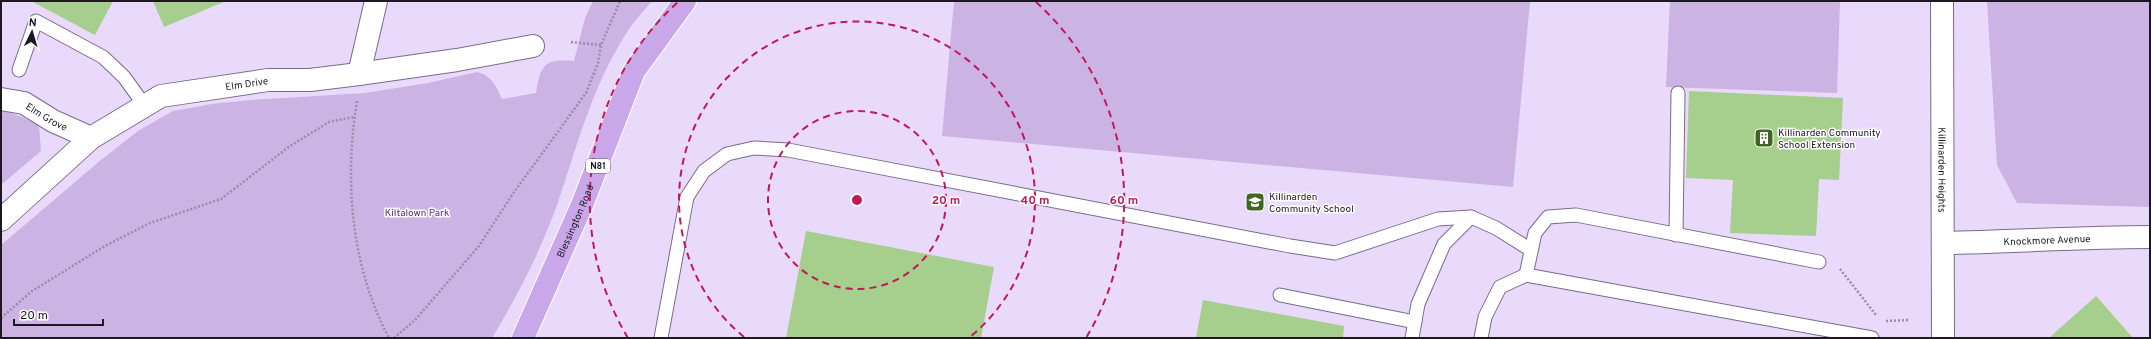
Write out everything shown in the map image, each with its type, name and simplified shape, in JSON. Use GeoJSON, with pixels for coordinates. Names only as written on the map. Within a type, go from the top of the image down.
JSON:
{"type":"FeatureCollection","features":[{"type":"Feature","properties":{"kind":"main road","name":"Blessington Road"},"geometry":{"type":"LineString","coordinates":[[523,338],[582,205],[634,71],[685,1]]}},
{"type":"Feature","properties":{"kind":"street"},"geometry":{"type":"LineString","coordinates":[[359,74],[376,1]]}},
{"type":"Feature","properties":{"kind":"street","name":"Killinarden Heights"},"geometry":{"type":"LineString","coordinates":[[1942,1],[1943,338]]}},
{"type":"Feature","properties":{"kind":"street","name":"Elm Drive"},"geometry":{"type":"LineString","coordinates":[[1,220],[91,138],[161,96],[268,80],[310,80],[359,74],[458,60],[533,46]]}},
{"type":"Feature","properties":{"kind":"street","name":"Elm Grove"},"geometry":{"type":"LineString","coordinates":[[1,99],[24,103],[53,121],[91,138]]}},
{"type":"Feature","properties":{"kind":"street","name":"Knockmore Avenue"},"geometry":{"type":"LineString","coordinates":[[1943,243],[2034,242],[2061,238],[2150,237]]}},
{"type":"Feature","properties":{"kind":"lane"},"geometry":{"type":"LineString","coordinates":[[19,70],[36,21],[103,57],[124,77],[145,106]]}},
{"type":"Feature","properties":{"kind":"lane"},"geometry":{"type":"LineString","coordinates":[[1676,235],[1678,93]]}},
{"type":"Feature","properties":{"kind":"lane"},"geometry":{"type":"LineString","coordinates":[[661,338],[687,197],[704,171],[728,154],[754,148],[788,150],[1290,246],[1335,253],[1438,219],[1471,218],[1496,228],[1531,250]]}},
{"type":"Feature","properties":{"kind":"lane"},"geometry":{"type":"LineString","coordinates":[[1526,275],[1535,232],[1548,217],[1576,215],[1819,262]]}},
{"type":"Feature","properties":{"kind":"lane"},"geometry":{"type":"LineString","coordinates":[[1412,338],[1418,304],[1444,244],[1471,218]]}},
{"type":"Feature","properties":{"kind":"lane"},"geometry":{"type":"LineString","coordinates":[[1482,338],[1485,317],[1500,287],[1526,275],[1872,338]]}},
{"type":"Feature","properties":{"kind":"lane"},"geometry":{"type":"LineString","coordinates":[[1280,295],[1415,322]]}},
{"type":"Feature","properties":{"kind":"path"},"geometry":{"type":"LineString","coordinates":[[394,338],[415,320],[479,246],[512,195],[586,93],[598,63],[601,45],[620,1]]}},
{"type":"Feature","properties":{"kind":"path"},"geometry":{"type":"LineString","coordinates":[[571,42],[601,45]]}},
{"type":"Feature","properties":{"kind":"path"},"geometry":{"type":"LineString","coordinates":[[359,74],[351,159],[353,214],[362,268],[376,314],[389,338]]}},
{"type":"Feature","properties":{"kind":"path"},"geometry":{"type":"LineString","coordinates":[[1,318],[32,291],[106,246],[150,222],[221,198],[290,146],[329,122],[354,117]]}},
{"type":"Feature","properties":{"kind":"path"},"geometry":{"type":"LineString","coordinates":[[1819,262],[1837,265],[1880,321],[1910,320]]}},
{"type":"Feature","properties":{"kind":"green space","name":"Kiltalown Park"},"geometry":{"type":"Polygon","coordinates":[[[593,1],[652,1],[629,30],[604,74],[586,117],[557,205],[543,240],[520,289],[492,338],[1,338],[1,245],[101,160],[138,131],[173,111],[212,104],[250,100],[365,93],[428,83],[477,72],[490,79],[502,99],[536,93],[540,75],[546,65],[556,61],[574,61],[585,18],[593,1]]]}},
{"type":"Feature","properties":{"kind":"green space"},"geometry":{"type":"Polygon","coordinates":[[[954,1],[1530,1],[1513,187],[942,136],[954,1]]]}},
{"type":"Feature","properties":{"kind":"green space"},"geometry":{"type":"Polygon","coordinates":[[[1670,1],[1840,1],[1837,93],[1666,87],[1670,1]]]}},
{"type":"Feature","properties":{"kind":"green space"},"geometry":{"type":"Polygon","coordinates":[[[1987,1],[2150,1],[2150,207],[2017,203],[1997,165],[1987,1]]]}},
{"type":"Feature","properties":{"kind":"green space"},"geometry":{"type":"Polygon","coordinates":[[[1,109],[39,126],[41,151],[1,185],[1,109]]]}},
{"type":"Feature","properties":{"kind":"building"},"geometry":{"type":"Polygon","coordinates":[[[31,1],[113,1],[95,35],[31,1]]]}},
{"type":"Feature","properties":{"kind":"building"},"geometry":{"type":"Polygon","coordinates":[[[153,1],[226,1],[164,27],[153,1]]]}},
{"type":"Feature","properties":{"kind":"building","name":"Killinarden Community School Extension"},"geometry":{"type":"Polygon","coordinates":[[[1689,91],[1843,98],[1839,180],[1819,179],[1816,236],[1730,233],[1733,180],[1686,178],[1689,91]]]}},
{"type":"Feature","properties":{"kind":"building"},"geometry":{"type":"Polygon","coordinates":[[[806,231],[994,267],[981,338],[786,338],[806,231]]]}},
{"type":"Feature","properties":{"kind":"building"},"geometry":{"type":"Polygon","coordinates":[[[2096,296],[2133,338],[2049,338],[2096,296]]]}},
{"type":"Feature","properties":{"kind":"building"},"geometry":{"type":"Polygon","coordinates":[[[1203,300],[1344,326],[1343,338],[1196,338],[1203,300]]]}},
{"type":"Feature","properties":{"kind":"place","name":"Killinarden Community School Extension"},"geometry":{"type":"Point","coordinates":[1764,138]}},
{"type":"Feature","properties":{"kind":"place","name":"Killinarden Community School"},"geometry":{"type":"Point","coordinates":[1255,202]}}]}
